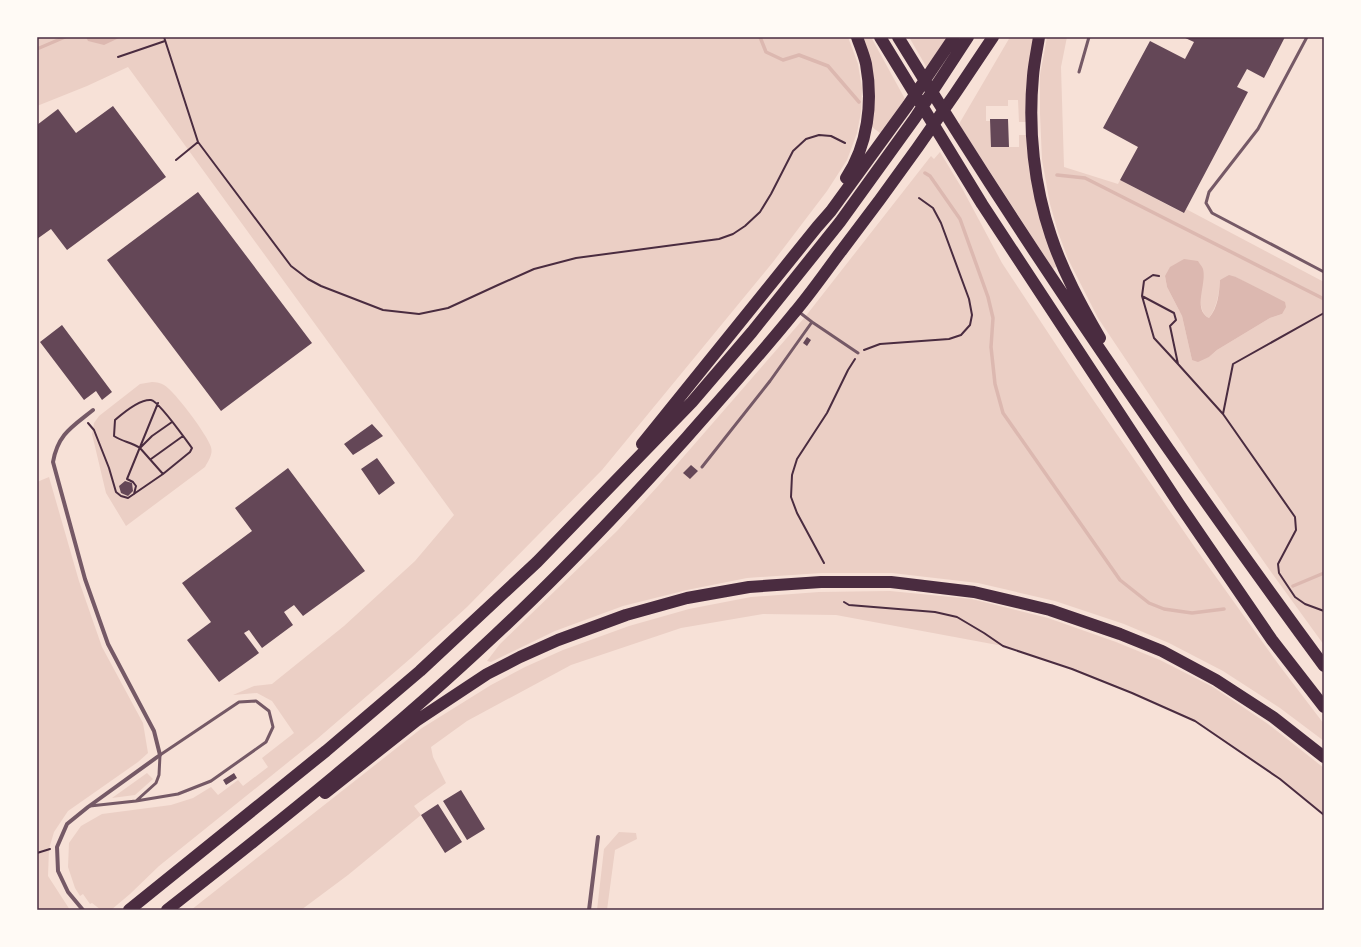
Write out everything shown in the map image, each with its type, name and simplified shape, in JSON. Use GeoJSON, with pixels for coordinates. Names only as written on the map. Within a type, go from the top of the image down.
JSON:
{"type":"FeatureCollection","features":[{"type":"Feature","properties":{"kind":"highway"},"geometry":{"type":"LineString","coordinates":[[817,227],[824,209],[855,164],[864,138],[868,116],[869,87],[865,63],[857,37]]}},
{"type":"Feature","properties":{"kind":"highway"},"geometry":{"type":"LineString","coordinates":[[880,37],[982,204],[1179,504],[1272,640],[1324,707]]}},
{"type":"Feature","properties":{"kind":"highway"},"geometry":{"type":"LineString","coordinates":[[898,37],[990,185],[1094,343],[1200,494],[1324,666]]}},
{"type":"Feature","properties":{"kind":"highway"},"geometry":{"type":"LineString","coordinates":[[600,497],[678,398],[831,211],[908,105],[954,37]]}},
{"type":"Feature","properties":{"kind":"highway"},"geometry":{"type":"LineString","coordinates":[[129,910],[326,752],[414,676],[537,562],[692,402],[752,332],[840,222],[915,118],[968,37]]}},
{"type":"Feature","properties":{"kind":"highway"},"geometry":{"type":"LineString","coordinates":[[167,910],[341,769],[434,690],[493,637],[551,581],[649,479],[753,362],[796,311],[888,189],[951,101],[993,37]]}},
{"type":"Feature","properties":{"kind":"highway"},"geometry":{"type":"LineString","coordinates":[[1039,37],[1033,76],[1032,115],[1034,160],[1042,206],[1050,236],[1079,300],[1100,338],[1200,494]]}},
{"type":"Feature","properties":{"kind":"highway"},"geometry":{"type":"LineString","coordinates":[[234,857],[290,820],[416,721],[487,674],[558,640],[626,615],[687,598],[749,587],[821,582],[891,582],[974,592],[1050,610],[1120,634],[1176,658],[1216,680],[1273,717],[1324,757]]}},
{"type":"Feature","properties":{"kind":"street"},"geometry":{"type":"LineString","coordinates":[[83,910],[68,892],[58,871],[57,847],[67,824],[160,755],[154,731],[108,644],[85,579],[52,462],[55,449],[64,435],[93,410]]}},
{"type":"Feature","properties":{"kind":"street"},"geometry":{"type":"LineString","coordinates":[[589,910],[598,837]]}},
{"type":"Feature","properties":{"kind":"lane"},"geometry":{"type":"LineString","coordinates":[[1078,72],[1089,37]]}},
{"type":"Feature","properties":{"kind":"lane"},"geometry":{"type":"LineString","coordinates":[[1307,37],[1258,129],[1209,192],[1206,203],[1212,213],[1324,272]]}},
{"type":"Feature","properties":{"kind":"lane"},"geometry":{"type":"LineString","coordinates":[[796,311],[858,353]]}},
{"type":"Feature","properties":{"kind":"lane"},"geometry":{"type":"LineString","coordinates":[[702,467],[770,382],[812,322]]}},
{"type":"Feature","properties":{"kind":"lane"},"geometry":{"type":"LineString","coordinates":[[88,807],[136,801],[178,794],[211,781],[266,742],[273,727],[269,711],[256,701],[239,702],[160,755],[159,775],[156,783],[136,801]]}},
{"type":"Feature","properties":{"kind":"path"},"geometry":{"type":"LineString","coordinates":[[164,37],[198,142],[291,266],[308,279],[321,286],[384,310],[419,314],[448,308],[534,269],[576,258],[719,239],[733,234],[745,226],[760,212],[793,151],[806,139],[819,135],[832,136],[845,143]]}},
{"type":"Feature","properties":{"kind":"path"},"geometry":{"type":"LineString","coordinates":[[118,56],[165,41]]}},
{"type":"Feature","properties":{"kind":"path"},"geometry":{"type":"LineString","coordinates":[[176,160],[198,142]]}},
{"type":"Feature","properties":{"kind":"path"},"geometry":{"type":"LineString","coordinates":[[824,563],[797,513],[791,497],[792,475],[797,459],[827,413],[858,353],[880,344],[949,339],[961,335],[970,325],[972,314],[969,299],[941,223],[933,208],[919,198]]}},
{"type":"Feature","properties":{"kind":"path"},"geometry":{"type":"LineString","coordinates":[[1159,276],[1153,275],[1144,281],[1142,296],[1154,338],[1223,414],[1295,517],[1296,530],[1278,564],[1279,573],[1295,597],[1304,604],[1324,611]]}},
{"type":"Feature","properties":{"kind":"path"},"geometry":{"type":"LineString","coordinates":[[1142,296],[1174,313],[1176,320],[1170,326],[1178,364]]}},
{"type":"Feature","properties":{"kind":"path"},"geometry":{"type":"LineString","coordinates":[[1223,414],[1233,364],[1324,313]]}},
{"type":"Feature","properties":{"kind":"path"},"geometry":{"type":"LineString","coordinates":[[84,418],[94,430],[109,468],[116,492],[121,496],[128,498],[163,474],[190,452],[192,448],[158,403],[151,400],[144,401],[125,411],[115,420],[114,436],[122,442],[133,443],[140,448],[163,474]]}},
{"type":"Feature","properties":{"kind":"path"},"geometry":{"type":"LineString","coordinates":[[133,495],[136,486],[134,482],[127,479],[158,403]]}},
{"type":"Feature","properties":{"kind":"path"},"geometry":{"type":"LineString","coordinates":[[140,448],[152,436],[172,422]]}},
{"type":"Feature","properties":{"kind":"path"},"geometry":{"type":"LineString","coordinates":[[151,459],[183,436]]}},
{"type":"Feature","properties":{"kind":"path"},"geometry":{"type":"LineString","coordinates":[[844,602],[849,605],[935,612],[957,617],[1003,646],[1072,669],[1132,693],[1200,725],[1280,779],[1324,815]]}},
{"type":"Feature","properties":{"kind":"path"},"geometry":{"type":"LineString","coordinates":[[37,853],[57,847]]}},
{"type":"Feature","properties":{"kind":"shaded area"},"geometry":{"type":"Polygon","coordinates":[[[37,37],[848,37],[858,64],[862,88],[861,112],[857,133],[847,160],[827,191],[773,262],[602,470],[467,607],[411,658],[317,739],[159,866],[111,910],[101,910],[92,903],[90,904],[83,894],[80,896],[75,888],[68,867],[69,843],[81,826],[102,814],[171,805],[193,798],[211,787],[218,795],[238,780],[243,786],[268,767],[262,758],[294,733],[272,701],[257,693],[233,695],[254,686],[272,684],[344,626],[415,561],[454,515],[128,67],[87,86],[37,106],[37,37]]]}},
{"type":"Feature","properties":{"kind":"shaded area"},"geometry":{"type":"Polygon","coordinates":[[[86,37],[121,37],[104,45],[88,41],[86,37]]]}},
{"type":"Feature","properties":{"kind":"shaded area"},"geometry":{"type":"Polygon","coordinates":[[[862,37],[871,37],[905,99],[880,133],[872,127],[862,37]]]}},
{"type":"Feature","properties":{"kind":"shaded area"},"geometry":{"type":"Polygon","coordinates":[[[909,37],[947,37],[927,68],[909,37]]]}},
{"type":"Feature","properties":{"kind":"shaded area"},"geometry":{"type":"Polygon","coordinates":[[[1010,37],[1034,37],[1026,122],[1019,122],[1018,100],[1008,100],[1008,106],[986,106],[986,121],[991,121],[991,147],[1019,147],[1019,135],[1027,135],[1057,266],[1053,269],[959,124],[1010,37]]]}},
{"type":"Feature","properties":{"kind":"shaded area"},"geometry":{"type":"Polygon","coordinates":[[[1047,37],[1067,37],[1061,67],[1064,167],[1118,184],[1120,180],[1183,213],[1186,209],[1324,282],[1324,645],[1199,469],[1098,318],[1068,259],[1050,204],[1042,160],[1040,75],[1047,37]],[[1203,270],[1165,276],[1167,287],[1182,316],[1192,360],[1209,357],[1217,350],[1270,318],[1282,314],[1245,282],[1236,277],[1220,280],[1217,300],[1209,318],[1202,310],[1200,297],[1203,270]]]}},
{"type":"Feature","properties":{"kind":"shaded area"},"geometry":{"type":"Polygon","coordinates":[[[940,152],[963,190],[1002,263],[1076,375],[1196,549],[1279,665],[1324,724],[1324,741],[1280,708],[1223,671],[1169,643],[1124,624],[1055,601],[978,583],[892,573],[822,573],[747,578],[687,590],[623,606],[555,631],[491,662],[487,661],[500,644],[617,531],[658,486],[805,317],[931,156],[934,159],[940,152]]]}},
{"type":"Feature","properties":{"kind":"shaded area"},"geometry":{"type":"Polygon","coordinates":[[[1184,259],[1198,261],[1203,268],[1204,275],[1201,309],[1209,318],[1216,305],[1220,280],[1229,275],[1236,277],[1285,302],[1286,307],[1282,314],[1270,318],[1217,350],[1209,357],[1198,362],[1192,360],[1182,316],[1167,287],[1165,276],[1170,267],[1184,259]]]}},
{"type":"Feature","properties":{"kind":"shaded area"},"geometry":{"type":"Polygon","coordinates":[[[152,382],[164,385],[175,395],[209,441],[211,455],[205,467],[126,526],[106,493],[92,434],[94,423],[99,416],[140,384],[152,382]]]}},
{"type":"Feature","properties":{"kind":"shaded area"},"geometry":{"type":"Polygon","coordinates":[[[49,477],[79,581],[102,647],[143,723],[148,753],[138,762],[68,811],[54,832],[49,849],[48,876],[70,910],[37,910],[37,482],[49,477]]]}},
{"type":"Feature","properties":{"kind":"shaded area"},"geometry":{"type":"Polygon","coordinates":[[[890,591],[972,599],[1048,618],[1116,642],[1160,660],[1213,687],[1268,724],[1324,768],[1324,815],[1280,779],[1195,721],[1132,693],[1072,669],[1003,646],[836,615],[763,614],[681,628],[571,665],[467,721],[431,747],[433,757],[446,783],[414,806],[421,815],[348,875],[301,910],[191,910],[422,728],[491,685],[525,667],[563,650],[629,626],[689,609],[751,597],[819,592],[890,591]]]}},
{"type":"Feature","properties":{"kind":"shaded area"},"geometry":{"type":"Polygon","coordinates":[[[147,773],[153,779],[135,795],[112,798],[147,773]]]}},
{"type":"Feature","properties":{"kind":"shaded area"},"geometry":{"type":"Polygon","coordinates":[[[619,832],[636,833],[637,839],[615,850],[607,910],[597,910],[604,849],[619,832]]]}},
{"type":"Feature","properties":{"kind":"building"},"geometry":{"type":"Polygon","coordinates":[[[1183,37],[1285,37],[1264,78],[1247,69],[1237,87],[1248,92],[1184,213],[1120,180],[1138,147],[1103,128],[1150,41],[1185,59],[1194,42],[1183,37]]]}},
{"type":"Feature","properties":{"kind":"building"},"geometry":{"type":"Polygon","coordinates":[[[113,106],[166,177],[67,250],[51,229],[37,239],[37,125],[58,109],[76,133],[113,106]]]}},
{"type":"Feature","properties":{"kind":"building"},"geometry":{"type":"Polygon","coordinates":[[[990,119],[1008,119],[1009,147],[991,147],[990,119]]]}},
{"type":"Feature","properties":{"kind":"building"},"geometry":{"type":"Polygon","coordinates":[[[198,192],[312,343],[221,411],[107,260],[198,192]]]}},
{"type":"Feature","properties":{"kind":"building"},"geometry":{"type":"Polygon","coordinates":[[[62,325],[112,392],[102,400],[96,391],[84,400],[40,342],[62,325]]]}},
{"type":"Feature","properties":{"kind":"building"},"geometry":{"type":"Polygon","coordinates":[[[807,337],[811,340],[807,346],[803,343],[807,337]]]}},
{"type":"Feature","properties":{"kind":"building"},"geometry":{"type":"Polygon","coordinates":[[[372,424],[383,436],[353,455],[344,444],[372,424]]]}},
{"type":"Feature","properties":{"kind":"building"},"geometry":{"type":"Polygon","coordinates":[[[377,458],[395,483],[379,495],[361,469],[377,458]]]}},
{"type":"Feature","properties":{"kind":"building"},"geometry":{"type":"Polygon","coordinates":[[[691,465],[698,471],[690,479],[683,473],[691,465]]]}},
{"type":"Feature","properties":{"kind":"building"},"geometry":{"type":"Polygon","coordinates":[[[288,468],[365,571],[303,616],[294,605],[284,612],[293,625],[262,648],[249,630],[244,633],[259,653],[219,682],[187,640],[211,622],[182,583],[252,531],[235,508],[288,468]]]}},
{"type":"Feature","properties":{"kind":"building"},"geometry":{"type":"Polygon","coordinates":[[[125,481],[132,483],[133,491],[128,496],[121,493],[119,486],[125,481]]]}},
{"type":"Feature","properties":{"kind":"building"},"geometry":{"type":"Polygon","coordinates":[[[234,773],[237,778],[226,785],[223,780],[234,773]]]}},
{"type":"Feature","properties":{"kind":"building"},"geometry":{"type":"Polygon","coordinates":[[[461,790],[485,829],[467,840],[443,801],[461,790]]]}},
{"type":"Feature","properties":{"kind":"building"},"geometry":{"type":"Polygon","coordinates":[[[438,804],[462,842],[445,853],[421,815],[438,804]]]}},
{"type":"Feature","properties":{"kind":"waterway"},"geometry":{"type":"LineString","coordinates":[[37,49],[65,37]]}},
{"type":"Feature","properties":{"kind":"waterway"},"geometry":{"type":"LineString","coordinates":[[760,37],[766,52],[783,60],[799,55],[828,66],[859,102]]}},
{"type":"Feature","properties":{"kind":"waterway"},"geometry":{"type":"LineString","coordinates":[[925,173],[930,176],[960,219],[988,297],[993,318],[991,347],[995,384],[1003,413],[1120,580],[1149,603],[1164,609],[1192,613],[1224,609]]}},
{"type":"Feature","properties":{"kind":"waterway"},"geometry":{"type":"LineString","coordinates":[[1057,175],[1085,178],[1324,299]]}},
{"type":"Feature","properties":{"kind":"waterway"},"geometry":{"type":"LineString","coordinates":[[1293,586],[1324,573]]}}]}
